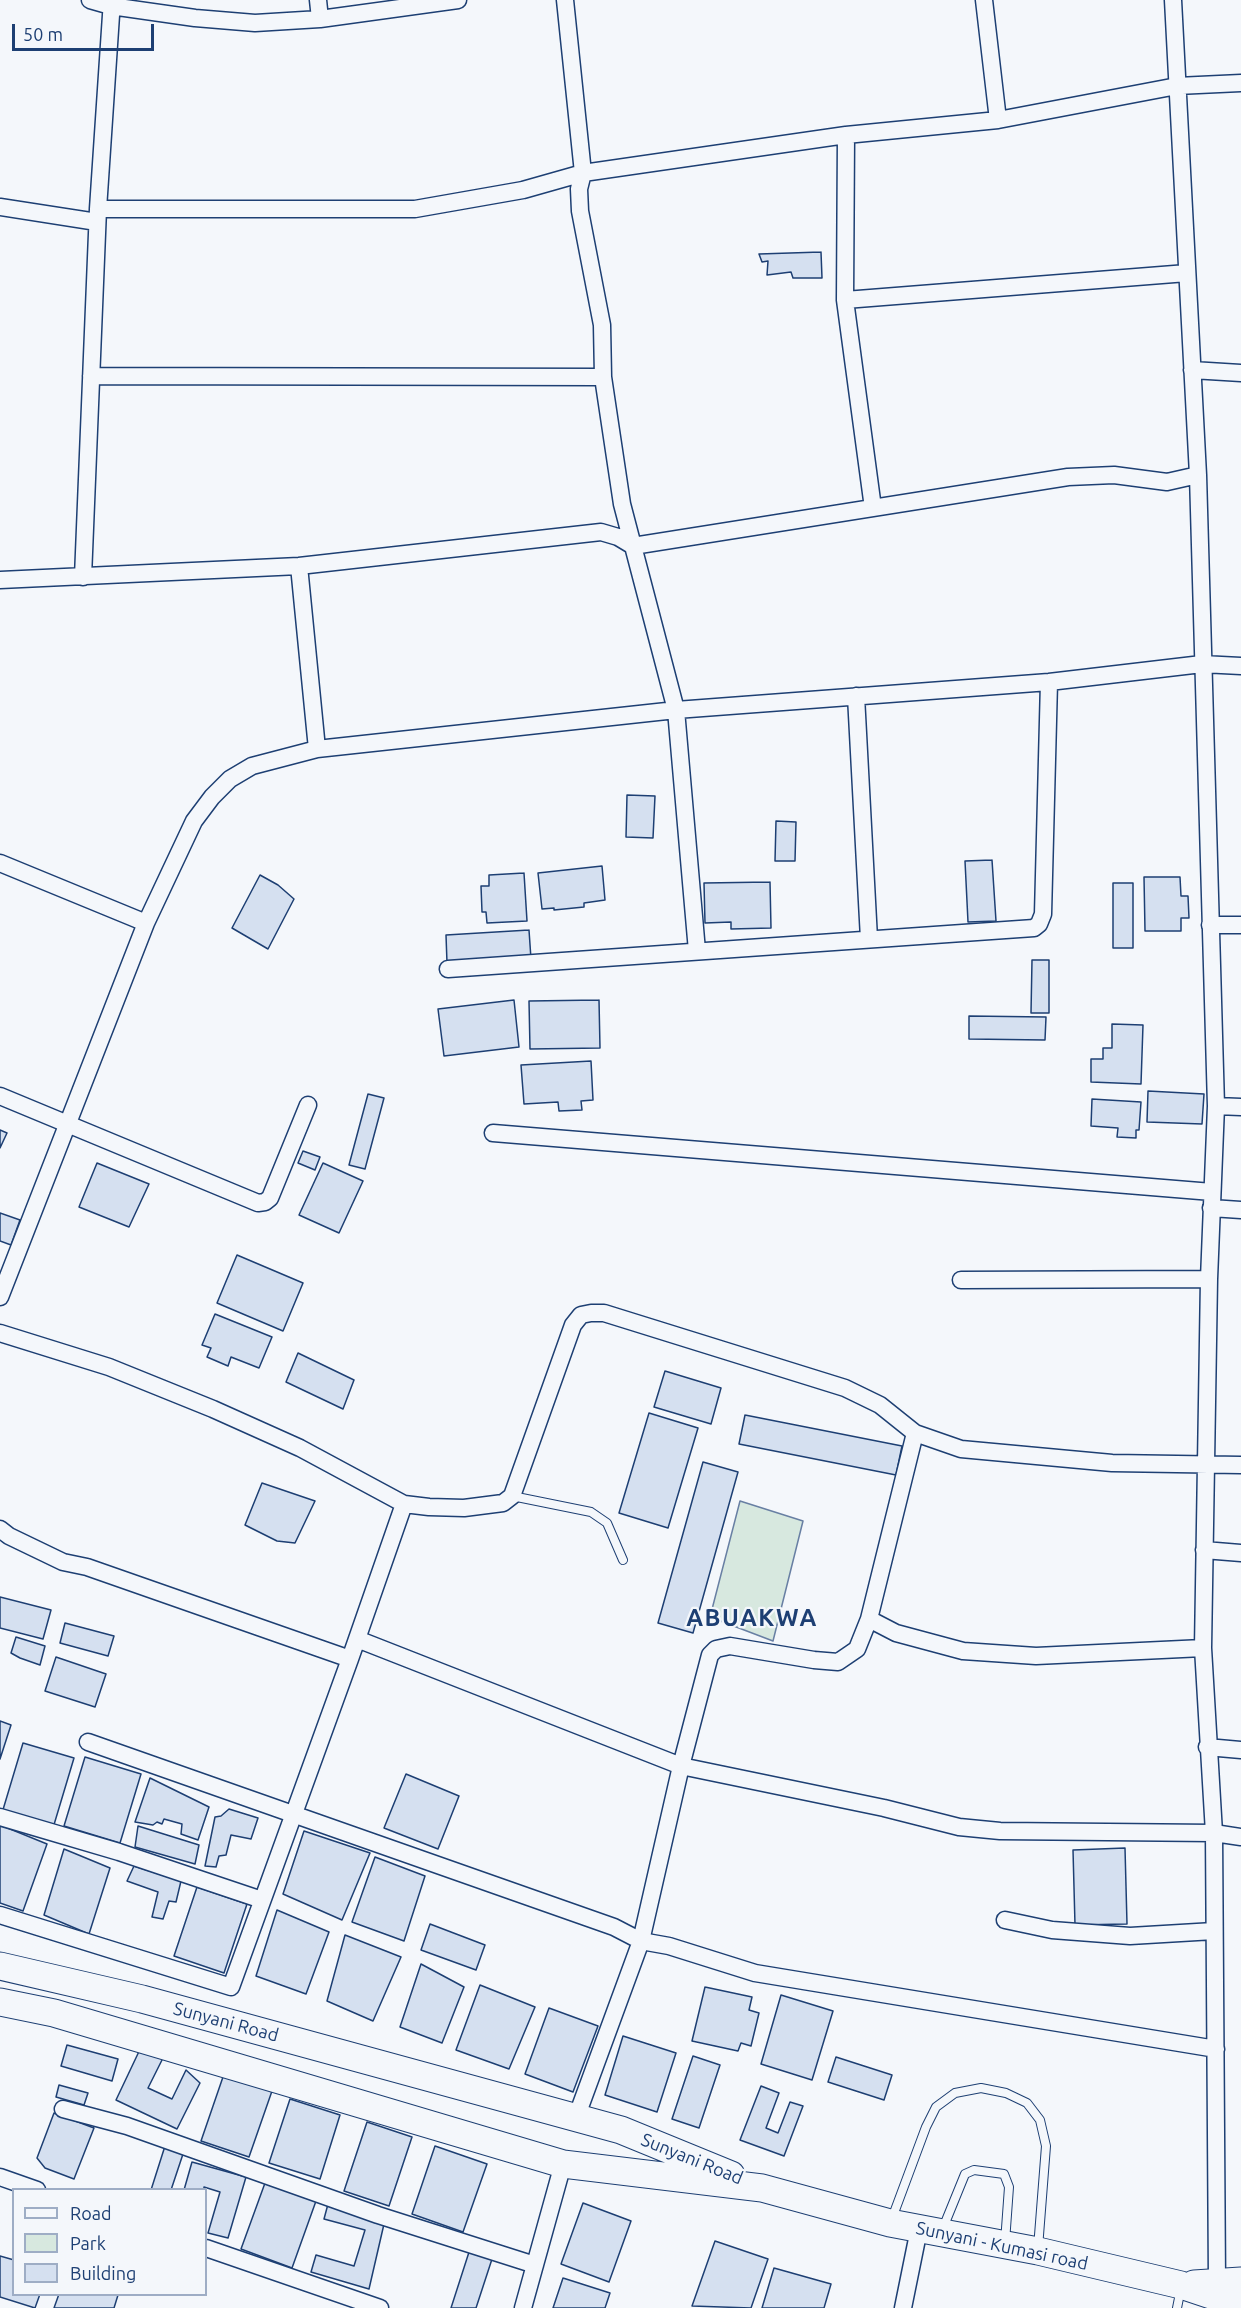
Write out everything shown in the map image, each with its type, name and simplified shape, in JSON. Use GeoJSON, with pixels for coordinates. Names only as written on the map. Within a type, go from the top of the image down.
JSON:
{"type":"FeatureCollection","features":[{"type":"Feature","properties":{"kind":"main road","name":"Sunyani Road"},"geometry":{"type":"LineString","coordinates":[[0,1966],[142,1999],[621,2130],[762,2188]]}},
{"type":"Feature","properties":{"kind":"main road","name":"Sunyani Road"},"geometry":{"type":"LineString","coordinates":[[0,2002],[54,2013],[563,2164],[762,2188]]}},
{"type":"Feature","properties":{"kind":"main road","name":"Sunyani - Kumasi road"},"geometry":{"type":"LineString","coordinates":[[762,2188],[890,2223],[1038,2251],[1179,2296],[1241,2305]]}},
{"type":"Feature","properties":{"kind":"main road"},"geometry":{"type":"LineString","coordinates":[[1179,2296],[1229,2282]]}},
{"type":"Feature","properties":{"kind":"street"},"geometry":{"type":"LineString","coordinates":[[90,0],[195,18],[255,23],[320,19],[458,0]]}},
{"type":"Feature","properties":{"kind":"street"},"geometry":{"type":"LineString","coordinates":[[318,0],[320,19]]}},
{"type":"Feature","properties":{"kind":"street"},"geometry":{"type":"LineString","coordinates":[[565,0],[583,173],[579,189],[580,211],[602,325],[603,377],[622,504],[676,710],[696,951]]}},
{"type":"Feature","properties":{"kind":"street"},"geometry":{"type":"LineString","coordinates":[[984,0],[998,120]]}},
{"type":"Feature","properties":{"kind":"street"},"geometry":{"type":"LineString","coordinates":[[1173,0],[1198,475],[1209,925],[1216,1107],[1209,1279],[1203,1648],[1207,1747],[1214,1833],[1215,2049],[1229,2282]]}},
{"type":"Feature","properties":{"kind":"street"},"geometry":{"type":"LineString","coordinates":[[82,577],[97,215],[112,3]]}},
{"type":"Feature","properties":{"kind":"street"},"geometry":{"type":"LineString","coordinates":[[0,207],[97,215],[415,209],[513,192],[583,173],[846,135],[998,120],[1177,86],[1241,83]]}},
{"type":"Feature","properties":{"kind":"street"},"geometry":{"type":"LineString","coordinates":[[846,135],[845,300],[873,508]]}},
{"type":"Feature","properties":{"kind":"street"},"geometry":{"type":"LineString","coordinates":[[845,300],[1187,273]]}},
{"type":"Feature","properties":{"kind":"street"},"geometry":{"type":"LineString","coordinates":[[1192,370],[1241,373]]}},
{"type":"Feature","properties":{"kind":"street"},"geometry":{"type":"LineString","coordinates":[[91,376],[603,377]]}},
{"type":"Feature","properties":{"kind":"street"},"geometry":{"type":"LineString","coordinates":[[0,580],[299,566],[601,532],[618,537],[633,546],[1068,477],[1114,475],[1167,482],[1198,475]]}},
{"type":"Feature","properties":{"kind":"street"},"geometry":{"type":"LineString","coordinates":[[299,566],[317,748]]}},
{"type":"Feature","properties":{"kind":"street"},"geometry":{"type":"LineString","coordinates":[[0,1297],[146,923],[194,821],[212,797],[230,779],[252,766],[317,748],[676,710],[1049,682],[1202,664],[1241,666]]}},
{"type":"Feature","properties":{"kind":"street"},"geometry":{"type":"LineString","coordinates":[[448,969],[1034,928],[1039,924],[1043,914],[1049,682]]}},
{"type":"Feature","properties":{"kind":"street"},"geometry":{"type":"LineString","coordinates":[[856,696],[869,939]]}},
{"type":"Feature","properties":{"kind":"street"},"geometry":{"type":"LineString","coordinates":[[0,863],[146,923]]}},
{"type":"Feature","properties":{"kind":"street"},"geometry":{"type":"LineString","coordinates":[[1209,925],[1241,926]]}},
{"type":"Feature","properties":{"kind":"street"},"geometry":{"type":"LineString","coordinates":[[0,1096],[258,1203],[270,1198],[308,1105]]}},
{"type":"Feature","properties":{"kind":"street"},"geometry":{"type":"LineString","coordinates":[[1216,1107],[1241,1107]]}},
{"type":"Feature","properties":{"kind":"street"},"geometry":{"type":"LineString","coordinates":[[494,1133],[1211,1200],[1241,1210]]}},
{"type":"Feature","properties":{"kind":"street"},"geometry":{"type":"LineString","coordinates":[[961,1280],[1209,1279]]}},
{"type":"Feature","properties":{"kind":"street"},"geometry":{"type":"LineString","coordinates":[[0,1333],[109,1367],[213,1409],[300,1448],[404,1504],[464,1508],[503,1503],[512,1496],[573,1325],[581,1315],[591,1313],[604,1313],[845,1388],[880,1405],[915,1433],[961,1449],[1112,1463],[1241,1466]]}},
{"type":"Feature","properties":{"kind":"street"},"geometry":{"type":"LineString","coordinates":[[576,2118],[641,1941],[681,1766],[710,1655],[716,1649],[730,1646],[838,1662],[858,1649],[869,1619],[915,1433]]}},
{"type":"Feature","properties":{"kind":"street"},"geometry":{"type":"LineString","coordinates":[[0,1915],[231,1987],[404,1504]]}},
{"type":"Feature","properties":{"kind":"street"},"geometry":{"type":"LineString","coordinates":[[0,1529],[9,1536],[63,1562],[87,1567],[350,1659]]}},
{"type":"Feature","properties":{"kind":"street"},"geometry":{"type":"LineString","coordinates":[[1204,1550],[1241,1553]]}},
{"type":"Feature","properties":{"kind":"street"},"geometry":{"type":"LineString","coordinates":[[869,1619],[896,1633],[963,1651],[1036,1656],[1203,1648]]}},
{"type":"Feature","properties":{"kind":"street"},"geometry":{"type":"LineString","coordinates":[[357,1639],[681,1766],[884,1808],[959,1827],[1000,1831],[1214,1833],[1241,1837]]}},
{"type":"Feature","properties":{"kind":"street"},"geometry":{"type":"LineString","coordinates":[[88,1742],[614,1927],[641,1941],[669,1946],[755,1973],[1215,2049]]}},
{"type":"Feature","properties":{"kind":"street"},"geometry":{"type":"LineString","coordinates":[[1207,1747],[1241,1750]]}},
{"type":"Feature","properties":{"kind":"street"},"geometry":{"type":"LineString","coordinates":[[0,1816],[119,1852],[262,1900]]}},
{"type":"Feature","properties":{"kind":"street"},"geometry":{"type":"LineString","coordinates":[[1005,1920],[1052,1930],[1130,1936],[1214,1931]]}},
{"type":"Feature","properties":{"kind":"street"},"geometry":{"type":"LineString","coordinates":[[63,2109],[127,2126],[378,2215],[536,2265]]}},
{"type":"Feature","properties":{"kind":"street"},"geometry":{"type":"LineString","coordinates":[[524,2308],[563,2164]]}},
{"type":"Feature","properties":{"kind":"street"},"geometry":{"type":"LineString","coordinates":[[0,2177],[31,2188]]}},
{"type":"Feature","properties":{"kind":"street"},"geometry":{"type":"LineString","coordinates":[[903,2308],[930,2231]]}},
{"type":"Feature","properties":{"kind":"street"},"geometry":{"type":"LineString","coordinates":[[207,2248],[380,2308]]}},
{"type":"Feature","properties":{"kind":"lane"},"geometry":{"type":"LineString","coordinates":[[512,1496],[591,1512],[607,1523],[623,1560]]}},
{"type":"Feature","properties":{"kind":"lane"},"geometry":{"type":"LineString","coordinates":[[890,2223],[926,2127],[936,2107],[955,2093],[981,2088],[1006,2093],[1027,2103],[1040,2120],[1046,2146],[1038,2251]]}},
{"type":"Feature","properties":{"kind":"lane"},"geometry":{"type":"LineString","coordinates":[[930,2231],[965,2174],[974,2170],[1004,2174],[1009,2187],[1005,2245]]}},
{"type":"Feature","properties":{"kind":"green space"},"geometry":{"type":"Polygon","coordinates":[[[740,1501],[803,1521],[773,1641],[710,1617],[740,1501]]]}},
{"type":"Feature","properties":{"kind":"building"},"geometry":{"type":"Polygon","coordinates":[[[821,252],[822,278],[793,278],[791,272],[767,275],[768,261],[762,262],[759,254],[821,252]]]}},
{"type":"Feature","properties":{"kind":"building"},"geometry":{"type":"Polygon","coordinates":[[[627,795],[655,796],[653,838],[626,837],[627,795]]]}},
{"type":"Feature","properties":{"kind":"building"},"geometry":{"type":"Polygon","coordinates":[[[776,821],[796,822],[795,861],[775,861],[776,821]]]}},
{"type":"Feature","properties":{"kind":"building"},"geometry":{"type":"Polygon","coordinates":[[[992,860],[996,921],[968,922],[965,861],[992,860]]]}},
{"type":"Feature","properties":{"kind":"building"},"geometry":{"type":"Polygon","coordinates":[[[602,866],[605,900],[584,903],[584,907],[542,909],[538,873],[602,866]]]}},
{"type":"Feature","properties":{"kind":"building"},"geometry":{"type":"Polygon","coordinates":[[[524,873],[527,921],[487,923],[486,912],[482,912],[481,886],[489,886],[489,875],[524,873]]]}},
{"type":"Feature","properties":{"kind":"building"},"geometry":{"type":"Polygon","coordinates":[[[260,875],[278,885],[294,899],[268,949],[232,928],[260,875]]]}},
{"type":"Feature","properties":{"kind":"building"},"geometry":{"type":"Polygon","coordinates":[[[1144,877],[1180,877],[1181,896],[1188,896],[1189,918],[1181,918],[1181,931],[1145,931],[1144,877]]]}},
{"type":"Feature","properties":{"kind":"building"},"geometry":{"type":"Polygon","coordinates":[[[770,882],[771,928],[731,929],[731,922],[705,923],[704,883],[770,882]]]}},
{"type":"Feature","properties":{"kind":"building"},"geometry":{"type":"Polygon","coordinates":[[[1113,883],[1133,883],[1133,948],[1113,948],[1113,883]]]}},
{"type":"Feature","properties":{"kind":"building"},"geometry":{"type":"Polygon","coordinates":[[[529,930],[531,959],[447,963],[446,935],[529,930]]]}},
{"type":"Feature","properties":{"kind":"building"},"geometry":{"type":"Polygon","coordinates":[[[1032,960],[1049,960],[1049,1013],[1031,1013],[1032,960]]]}},
{"type":"Feature","properties":{"kind":"building"},"geometry":{"type":"Polygon","coordinates":[[[514,1000],[519,1047],[444,1056],[438,1009],[514,1000]]]}},
{"type":"Feature","properties":{"kind":"building"},"geometry":{"type":"Polygon","coordinates":[[[599,1000],[600,1048],[530,1049],[529,1001],[599,1000]]]}},
{"type":"Feature","properties":{"kind":"building"},"geometry":{"type":"Polygon","coordinates":[[[969,1016],[1046,1017],[1045,1040],[969,1039],[969,1016]]]}},
{"type":"Feature","properties":{"kind":"building"},"geometry":{"type":"Polygon","coordinates":[[[1112,1024],[1143,1025],[1141,1084],[1091,1082],[1091,1059],[1103,1059],[1103,1048],[1112,1048],[1112,1024]]]}},
{"type":"Feature","properties":{"kind":"building"},"geometry":{"type":"Polygon","coordinates":[[[591,1061],[593,1100],[581,1101],[582,1110],[559,1111],[558,1102],[524,1104],[521,1065],[591,1061]]]}},
{"type":"Feature","properties":{"kind":"building"},"geometry":{"type":"Polygon","coordinates":[[[1148,1091],[1204,1094],[1202,1124],[1147,1122],[1148,1091]]]}},
{"type":"Feature","properties":{"kind":"building"},"geometry":{"type":"Polygon","coordinates":[[[368,1094],[384,1098],[365,1169],[349,1165],[368,1094]]]}},
{"type":"Feature","properties":{"kind":"building"},"geometry":{"type":"Polygon","coordinates":[[[1092,1099],[1141,1102],[1139,1130],[1136,1130],[1136,1138],[1117,1137],[1118,1128],[1091,1126],[1092,1099]]]}},
{"type":"Feature","properties":{"kind":"building"},"geometry":{"type":"Polygon","coordinates":[[[0,1130],[7,1133],[0,1148],[0,1130]]]}},
{"type":"Feature","properties":{"kind":"building"},"geometry":{"type":"Polygon","coordinates":[[[303,1151],[320,1157],[315,1170],[298,1163],[303,1151]]]}},
{"type":"Feature","properties":{"kind":"building"},"geometry":{"type":"Polygon","coordinates":[[[97,1163],[149,1184],[129,1227],[79,1207],[97,1163]]]}},
{"type":"Feature","properties":{"kind":"building"},"geometry":{"type":"Polygon","coordinates":[[[323,1163],[363,1181],[339,1233],[299,1215],[323,1163]]]}},
{"type":"Feature","properties":{"kind":"building"},"geometry":{"type":"Polygon","coordinates":[[[0,1213],[20,1220],[11,1245],[0,1241],[0,1213]]]}},
{"type":"Feature","properties":{"kind":"building"},"geometry":{"type":"Polygon","coordinates":[[[237,1255],[303,1283],[283,1331],[217,1303],[237,1255]]]}},
{"type":"Feature","properties":{"kind":"building"},"geometry":{"type":"Polygon","coordinates":[[[215,1314],[272,1337],[259,1368],[231,1357],[228,1366],[207,1357],[211,1348],[202,1345],[215,1314]]]}},
{"type":"Feature","properties":{"kind":"building"},"geometry":{"type":"Polygon","coordinates":[[[298,1353],[354,1380],[343,1409],[286,1382],[298,1353]]]}},
{"type":"Feature","properties":{"kind":"building"},"geometry":{"type":"Polygon","coordinates":[[[665,1371],[721,1388],[711,1424],[654,1407],[665,1371]]]}},
{"type":"Feature","properties":{"kind":"building"},"geometry":{"type":"Polygon","coordinates":[[[649,1413],[698,1428],[668,1528],[619,1513],[649,1413]]]}},
{"type":"Feature","properties":{"kind":"building"},"geometry":{"type":"Polygon","coordinates":[[[745,1415],[902,1446],[896,1475],[739,1444],[745,1415]]]}},
{"type":"Feature","properties":{"kind":"building"},"geometry":{"type":"Polygon","coordinates":[[[703,1462],[738,1472],[693,1633],[658,1623],[703,1462]]]}},
{"type":"Feature","properties":{"kind":"building"},"geometry":{"type":"Polygon","coordinates":[[[262,1483],[315,1501],[295,1543],[277,1541],[245,1525],[262,1483]]]}},
{"type":"Feature","properties":{"kind":"building"},"geometry":{"type":"Polygon","coordinates":[[[0,1597],[51,1610],[43,1639],[0,1628],[0,1597]]]}},
{"type":"Feature","properties":{"kind":"building"},"geometry":{"type":"Polygon","coordinates":[[[65,1623],[114,1636],[108,1656],[60,1643],[65,1623]]]}},
{"type":"Feature","properties":{"kind":"building"},"geometry":{"type":"Polygon","coordinates":[[[16,1637],[45,1646],[40,1665],[11,1653],[16,1637]]]}},
{"type":"Feature","properties":{"kind":"building"},"geometry":{"type":"Polygon","coordinates":[[[56,1657],[106,1674],[95,1707],[45,1691],[56,1657]]]}},
{"type":"Feature","properties":{"kind":"building"},"geometry":{"type":"Polygon","coordinates":[[[0,1721],[11,1725],[0,1759],[0,1721]]]}},
{"type":"Feature","properties":{"kind":"building"},"geometry":{"type":"Polygon","coordinates":[[[23,1743],[74,1758],[53,1828],[2,1813],[23,1743]]]}},
{"type":"Feature","properties":{"kind":"building"},"geometry":{"type":"Polygon","coordinates":[[[85,1757],[141,1774],[120,1843],[64,1826],[85,1757]]]}},
{"type":"Feature","properties":{"kind":"building"},"geometry":{"type":"Polygon","coordinates":[[[406,1774],[459,1796],[438,1849],[384,1828],[406,1774]]]}},
{"type":"Feature","properties":{"kind":"building"},"geometry":{"type":"Polygon","coordinates":[[[150,1778],[209,1807],[198,1840],[181,1834],[182,1824],[164,1819],[162,1824],[157,1822],[153,1825],[135,1822],[150,1778]]]}},
{"type":"Feature","properties":{"kind":"building"},"geometry":{"type":"Polygon","coordinates":[[[229,1809],[258,1818],[251,1839],[231,1835],[226,1855],[219,1856],[216,1867],[205,1866],[215,1817],[221,1816],[229,1809]]]}},
{"type":"Feature","properties":{"kind":"building"},"geometry":{"type":"Polygon","coordinates":[[[0,1825],[47,1844],[23,1911],[0,1903],[0,1825]]]}},
{"type":"Feature","properties":{"kind":"building"},"geometry":{"type":"Polygon","coordinates":[[[138,1826],[199,1845],[195,1864],[135,1847],[138,1826]]]}},
{"type":"Feature","properties":{"kind":"building"},"geometry":{"type":"Polygon","coordinates":[[[304,1831],[370,1853],[342,1920],[283,1894],[304,1831]]]}},
{"type":"Feature","properties":{"kind":"building"},"geometry":{"type":"Polygon","coordinates":[[[1125,1848],[1127,1924],[1075,1925],[1073,1850],[1125,1848]]]}},
{"type":"Feature","properties":{"kind":"building"},"geometry":{"type":"Polygon","coordinates":[[[64,1849],[110,1868],[89,1934],[44,1915],[64,1849]]]}},
{"type":"Feature","properties":{"kind":"building"},"geometry":{"type":"Polygon","coordinates":[[[375,1857],[425,1876],[404,1941],[352,1922],[375,1857]]]}},
{"type":"Feature","properties":{"kind":"building"},"geometry":{"type":"Polygon","coordinates":[[[134,1866],[181,1881],[176,1902],[169,1901],[163,1919],[152,1917],[158,1892],[127,1881],[134,1866]]]}},
{"type":"Feature","properties":{"kind":"building"},"geometry":{"type":"Polygon","coordinates":[[[197,1887],[247,1904],[224,1973],[174,1956],[197,1887]]]}},
{"type":"Feature","properties":{"kind":"building"},"geometry":{"type":"Polygon","coordinates":[[[277,1910],[329,1932],[306,1994],[256,1976],[277,1910]]]}},
{"type":"Feature","properties":{"kind":"building"},"geometry":{"type":"Polygon","coordinates":[[[430,1924],[485,1945],[476,1970],[421,1950],[430,1924]]]}},
{"type":"Feature","properties":{"kind":"building"},"geometry":{"type":"Polygon","coordinates":[[[345,1935],[401,1957],[373,2021],[327,2001],[345,1935]]]}},
{"type":"Feature","properties":{"kind":"building"},"geometry":{"type":"Polygon","coordinates":[[[421,1964],[464,1987],[442,2043],[400,2027],[421,1964]]]}},
{"type":"Feature","properties":{"kind":"building"},"geometry":{"type":"Polygon","coordinates":[[[480,1985],[535,2007],[509,2069],[456,2050],[480,1985]]]}},
{"type":"Feature","properties":{"kind":"building"},"geometry":{"type":"Polygon","coordinates":[[[705,1987],[752,1997],[749,2010],[759,2013],[751,2046],[741,2043],[738,2051],[692,2041],[705,1987]]]}},
{"type":"Feature","properties":{"kind":"building"},"geometry":{"type":"Polygon","coordinates":[[[781,1995],[833,2011],[812,2080],[761,2064],[781,1995]]]}},
{"type":"Feature","properties":{"kind":"building"},"geometry":{"type":"Polygon","coordinates":[[[549,2008],[598,2026],[573,2092],[525,2074],[549,2008]]]}},
{"type":"Feature","properties":{"kind":"building"},"geometry":{"type":"Polygon","coordinates":[[[623,2036],[676,2053],[657,2112],[605,2095],[623,2036]]]}},
{"type":"Feature","properties":{"kind":"building"},"geometry":{"type":"Polygon","coordinates":[[[143,2043],[165,2054],[148,2088],[172,2099],[186,2070],[200,2083],[177,2129],[116,2100],[143,2043]]]}},
{"type":"Feature","properties":{"kind":"building"},"geometry":{"type":"Polygon","coordinates":[[[67,2045],[118,2059],[112,2081],[61,2066],[67,2045]]]}},
{"type":"Feature","properties":{"kind":"building"},"geometry":{"type":"Polygon","coordinates":[[[693,2056],[720,2065],[699,2128],[672,2119],[693,2056]]]}},
{"type":"Feature","properties":{"kind":"building"},"geometry":{"type":"Polygon","coordinates":[[[836,2057],[892,2075],[884,2100],[828,2082],[836,2057]]]}},
{"type":"Feature","properties":{"kind":"building"},"geometry":{"type":"Polygon","coordinates":[[[224,2074],[272,2091],[249,2157],[201,2141],[224,2074]]]}},
{"type":"Feature","properties":{"kind":"building"},"geometry":{"type":"Polygon","coordinates":[[[59,2085],[88,2093],[84,2105],[56,2097],[59,2085]]]}},
{"type":"Feature","properties":{"kind":"building"},"geometry":{"type":"Polygon","coordinates":[[[761,2086],[779,2093],[766,2128],[778,2133],[790,2102],[803,2106],[784,2156],[740,2140],[761,2086]]]}},
{"type":"Feature","properties":{"kind":"building"},"geometry":{"type":"Polygon","coordinates":[[[290,2099],[340,2115],[320,2179],[269,2163],[290,2099]]]}},
{"type":"Feature","properties":{"kind":"building"},"geometry":{"type":"Polygon","coordinates":[[[54,2113],[94,2128],[74,2179],[45,2168],[37,2158],[54,2113]]]}},
{"type":"Feature","properties":{"kind":"building"},"geometry":{"type":"Polygon","coordinates":[[[367,2122],[412,2137],[389,2206],[344,2191],[367,2122]]]}},
{"type":"Feature","properties":{"kind":"building"},"geometry":{"type":"Polygon","coordinates":[[[165,2146],[184,2151],[172,2188],[152,2188],[165,2146]]]}},
{"type":"Feature","properties":{"kind":"building"},"geometry":{"type":"Polygon","coordinates":[[[435,2146],[487,2164],[463,2232],[412,2214],[435,2146]]]}},
{"type":"Feature","properties":{"kind":"building"},"geometry":{"type":"Polygon","coordinates":[[[192,2162],[246,2177],[228,2238],[208,2233],[220,2192],[204,2187],[185,2188],[192,2162]]]}},
{"type":"Feature","properties":{"kind":"building"},"geometry":{"type":"Polygon","coordinates":[[[265,2183],[316,2201],[292,2268],[241,2249],[265,2183]]]}},
{"type":"Feature","properties":{"kind":"building"},"geometry":{"type":"Polygon","coordinates":[[[583,2203],[631,2221],[609,2282],[561,2264],[583,2203]]]}},
{"type":"Feature","properties":{"kind":"building"},"geometry":{"type":"Polygon","coordinates":[[[328,2204],[384,2224],[369,2289],[311,2272],[316,2255],[354,2266],[365,2230],[324,2219],[328,2204]]]}},
{"type":"Feature","properties":{"kind":"building"},"geometry":{"type":"Polygon","coordinates":[[[715,2241],[768,2259],[751,2308],[692,2306],[715,2241]]]}},
{"type":"Feature","properties":{"kind":"building"},"geometry":{"type":"Polygon","coordinates":[[[470,2249],[493,2256],[476,2308],[451,2308],[470,2249]]]}},
{"type":"Feature","properties":{"kind":"building"},"geometry":{"type":"Polygon","coordinates":[[[0,2256],[12,2259],[12,2296],[39,2296],[35,2308],[0,2297],[0,2256]]]}},
{"type":"Feature","properties":{"kind":"building"},"geometry":{"type":"Polygon","coordinates":[[[774,2268],[831,2284],[824,2308],[762,2308],[774,2268]]]}},
{"type":"Feature","properties":{"kind":"building"},"geometry":{"type":"Polygon","coordinates":[[[563,2278],[610,2293],[605,2308],[553,2308],[563,2278]]]}},
{"type":"Feature","properties":{"kind":"building"},"geometry":{"type":"Polygon","coordinates":[[[58,2296],[118,2296],[114,2308],[54,2308],[58,2296]]]}},
{"type":"Feature","properties":{"kind":"district","name":"ABUAKWA"},"geometry":{"type":"Point","coordinates":[752,1618]}}]}
